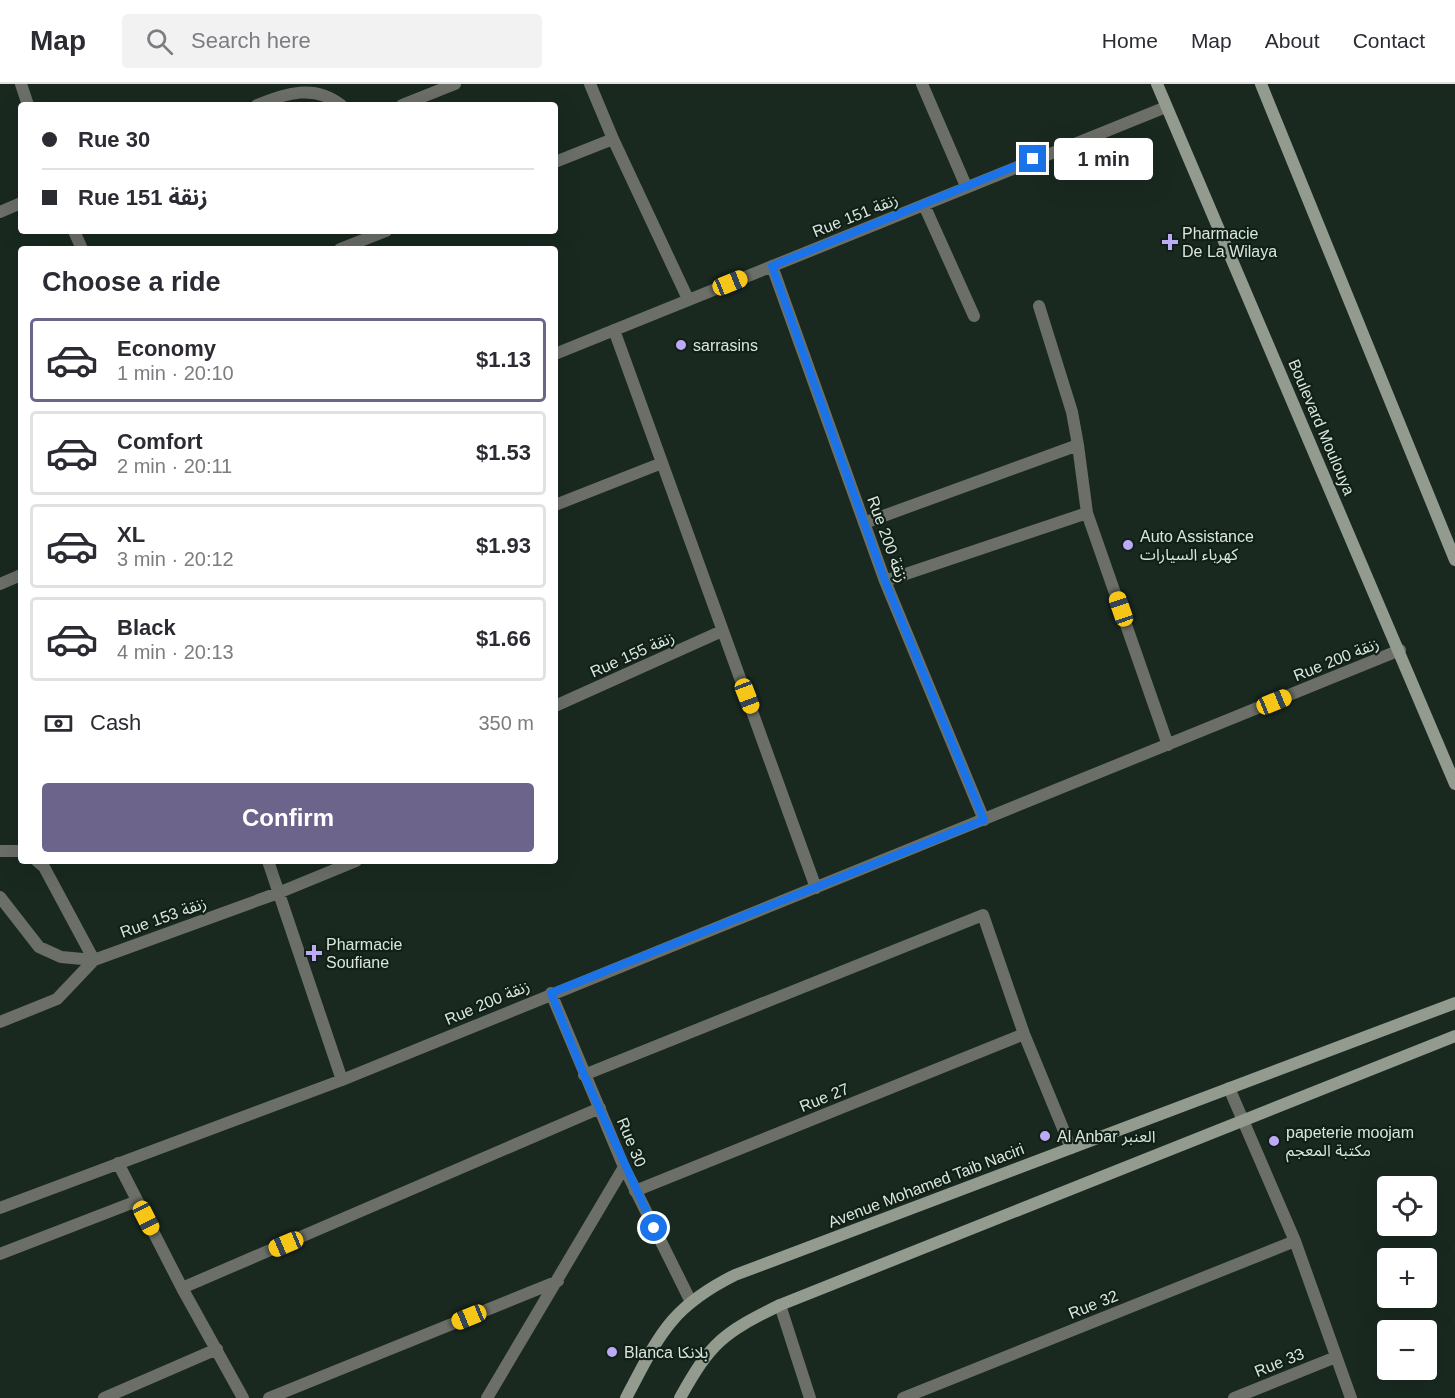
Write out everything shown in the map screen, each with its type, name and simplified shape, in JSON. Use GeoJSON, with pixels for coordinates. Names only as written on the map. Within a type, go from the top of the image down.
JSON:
{"type":"FeatureCollection","features":[{"type":"Feature","properties":{"kind":"street"},"geometry":{"type":"LineString","coordinates":[[21,84],[27,102]]}},
{"type":"Feature","properties":{"kind":"street"},"geometry":{"type":"LineString","coordinates":[[410,102],[455,84]]}},
{"type":"Feature","properties":{"kind":"street"},"geometry":{"type":"LineString","coordinates":[[590,84],[613,139],[688,299]]}},
{"type":"Feature","properties":{"kind":"street"},"geometry":{"type":"LineString","coordinates":[[922,84],[966,186]]}},
{"type":"Feature","properties":{"kind":"street","name":"Boulevard Moulouya"},"geometry":{"type":"LineString","coordinates":[[1157,84],[1400,650],[1455,784]]}},
{"type":"Feature","properties":{"kind":"street"},"geometry":{"type":"LineString","coordinates":[[1261,84],[1455,560]]}},
{"type":"Feature","properties":{"kind":"street"},"geometry":{"type":"LineString","coordinates":[[264,102],[290,91],[306,89],[325,94],[337,102]]}},
{"type":"Feature","properties":{"kind":"street","name":"Rue 151 زنقة"},"geometry":{"type":"LineString","coordinates":[[558,353],[1166,106]]}},
{"type":"Feature","properties":{"kind":"street"},"geometry":{"type":"LineString","coordinates":[[558,161],[613,139]]}},
{"type":"Feature","properties":{"kind":"street"},"geometry":{"type":"LineString","coordinates":[[0,212],[18,204]]}},
{"type":"Feature","properties":{"kind":"street"},"geometry":{"type":"LineString","coordinates":[[924,205],[974,316]]}},
{"type":"Feature","properties":{"kind":"street"},"geometry":{"type":"LineString","coordinates":[[348,246],[378,234]]}},
{"type":"Feature","properties":{"kind":"street","name":"Rue 200 زنقة"},"geometry":{"type":"LineString","coordinates":[[772,266],[885,581],[984,820]]}},
{"type":"Feature","properties":{"kind":"street"},"geometry":{"type":"LineString","coordinates":[[1039,306],[1071,412],[1087,513],[1168,745]]}},
{"type":"Feature","properties":{"kind":"street"},"geometry":{"type":"LineString","coordinates":[[615,330],[816,888]]}},
{"type":"Feature","properties":{"kind":"street"},"geometry":{"type":"LineString","coordinates":[[864,524],[1078,445]]}},
{"type":"Feature","properties":{"kind":"street"},"geometry":{"type":"LineString","coordinates":[[558,504],[662,463]]}},
{"type":"Feature","properties":{"kind":"street"},"geometry":{"type":"LineString","coordinates":[[885,581],[1087,513]]}},
{"type":"Feature","properties":{"kind":"street"},"geometry":{"type":"LineString","coordinates":[[0,584],[18,576]]}},
{"type":"Feature","properties":{"kind":"street","name":"Rue 155 زنقة"},"geometry":{"type":"LineString","coordinates":[[558,705],[722,631]]}},
{"type":"Feature","properties":{"kind":"street","name":"Rue 200 زنقة"},"geometry":{"type":"LineString","coordinates":[[0,1208],[342,1080],[551,993],[816,888],[1400,650]]}},
{"type":"Feature","properties":{"kind":"street"},"geometry":{"type":"LineString","coordinates":[[0,851],[18,851]]}},
{"type":"Feature","properties":{"kind":"street"},"geometry":{"type":"LineString","coordinates":[[0,1022],[57,999],[94,960],[40,864]]}},
{"type":"Feature","properties":{"kind":"street"},"geometry":{"type":"LineString","coordinates":[[269,864],[342,1080]]}},
{"type":"Feature","properties":{"kind":"street","name":"Rue 153 زنقة"},"geometry":{"type":"LineString","coordinates":[[0,897],[39,947],[61,957],[94,960],[278,893],[349,864]]}},
{"type":"Feature","properties":{"kind":"street"},"geometry":{"type":"LineString","coordinates":[[584,1075],[983,915],[1024,1034],[1071,1148]]}},
{"type":"Feature","properties":{"kind":"street","name":"Rue 30"},"geometry":{"type":"LineString","coordinates":[[551,993],[624,1167],[691,1302]]}},
{"type":"Feature","properties":{"kind":"street","name":"Avenue Mohamed Taib Naciri"},"geometry":{"type":"LineString","coordinates":[[626,1398],[657,1339],[674,1316],[709,1288],[735,1275],[1455,1003]]}},
{"type":"Feature","properties":{"kind":"street","name":"Rue 27"},"geometry":{"type":"LineString","coordinates":[[635,1191],[1024,1034]]}},
{"type":"Feature","properties":{"kind":"street"},"geometry":{"type":"LineString","coordinates":[[680,1398],[698,1365],[714,1344],[738,1325],[780,1305],[1455,1036]]}},
{"type":"Feature","properties":{"kind":"street"},"geometry":{"type":"LineString","coordinates":[[1229,1088],[1295,1241],[1351,1398]]}},
{"type":"Feature","properties":{"kind":"street"},"geometry":{"type":"LineString","coordinates":[[182,1288],[600,1108]]}},
{"type":"Feature","properties":{"kind":"street"},"geometry":{"type":"LineString","coordinates":[[118,1163],[182,1288],[243,1398]]}},
{"type":"Feature","properties":{"kind":"street"},"geometry":{"type":"LineString","coordinates":[[487,1398],[624,1167]]}},
{"type":"Feature","properties":{"kind":"street"},"geometry":{"type":"LineString","coordinates":[[0,1254],[137,1201]]}},
{"type":"Feature","properties":{"kind":"street","name":"Rue 32"},"geometry":{"type":"LineString","coordinates":[[903,1398],[1295,1241]]}},
{"type":"Feature","properties":{"kind":"street"},"geometry":{"type":"LineString","coordinates":[[269,1398],[558,1281]]}},
{"type":"Feature","properties":{"kind":"street"},"geometry":{"type":"LineString","coordinates":[[780,1305],[810,1398]]}},
{"type":"Feature","properties":{"kind":"street"},"geometry":{"type":"LineString","coordinates":[[104,1398],[216,1349]]}},
{"type":"Feature","properties":{"kind":"street","name":"Rue 33"},"geometry":{"type":"LineString","coordinates":[[1234,1398],[1336,1357]]}},
{"type":"Feature","properties":{"kind":"place","name":"Pharmacie De La Wilaya"},"geometry":{"type":"Point","coordinates":[1170,242]}},
{"type":"Feature","properties":{"kind":"place","name":"sarrasins"},"geometry":{"type":"Point","coordinates":[681,345]}},
{"type":"Feature","properties":{"kind":"place","name":"Auto Assistance كهرباء السيارات"},"geometry":{"type":"Point","coordinates":[1128,545]}},
{"type":"Feature","properties":{"kind":"place","name":"Pharmacie Soufiane"},"geometry":{"type":"Point","coordinates":[314,953]}},
{"type":"Feature","properties":{"kind":"place","name":"Al Anbar العنبر"},"geometry":{"type":"Point","coordinates":[1045,1136]}},
{"type":"Feature","properties":{"kind":"place","name":"papeterie moojam مكتبة المعجم"},"geometry":{"type":"Point","coordinates":[1274,1141]}},
{"type":"Feature","properties":{"kind":"place","name":"Blanca بلانكا"},"geometry":{"type":"Point","coordinates":[612,1352]}},
{"type":"Feature","properties":{"kind":"route"},"geometry":{"type":"LineString","coordinates":[[654,1228],[624,1167],[551,993],[984,820],[885,581],[772,266],[1033,159]]}}]}
